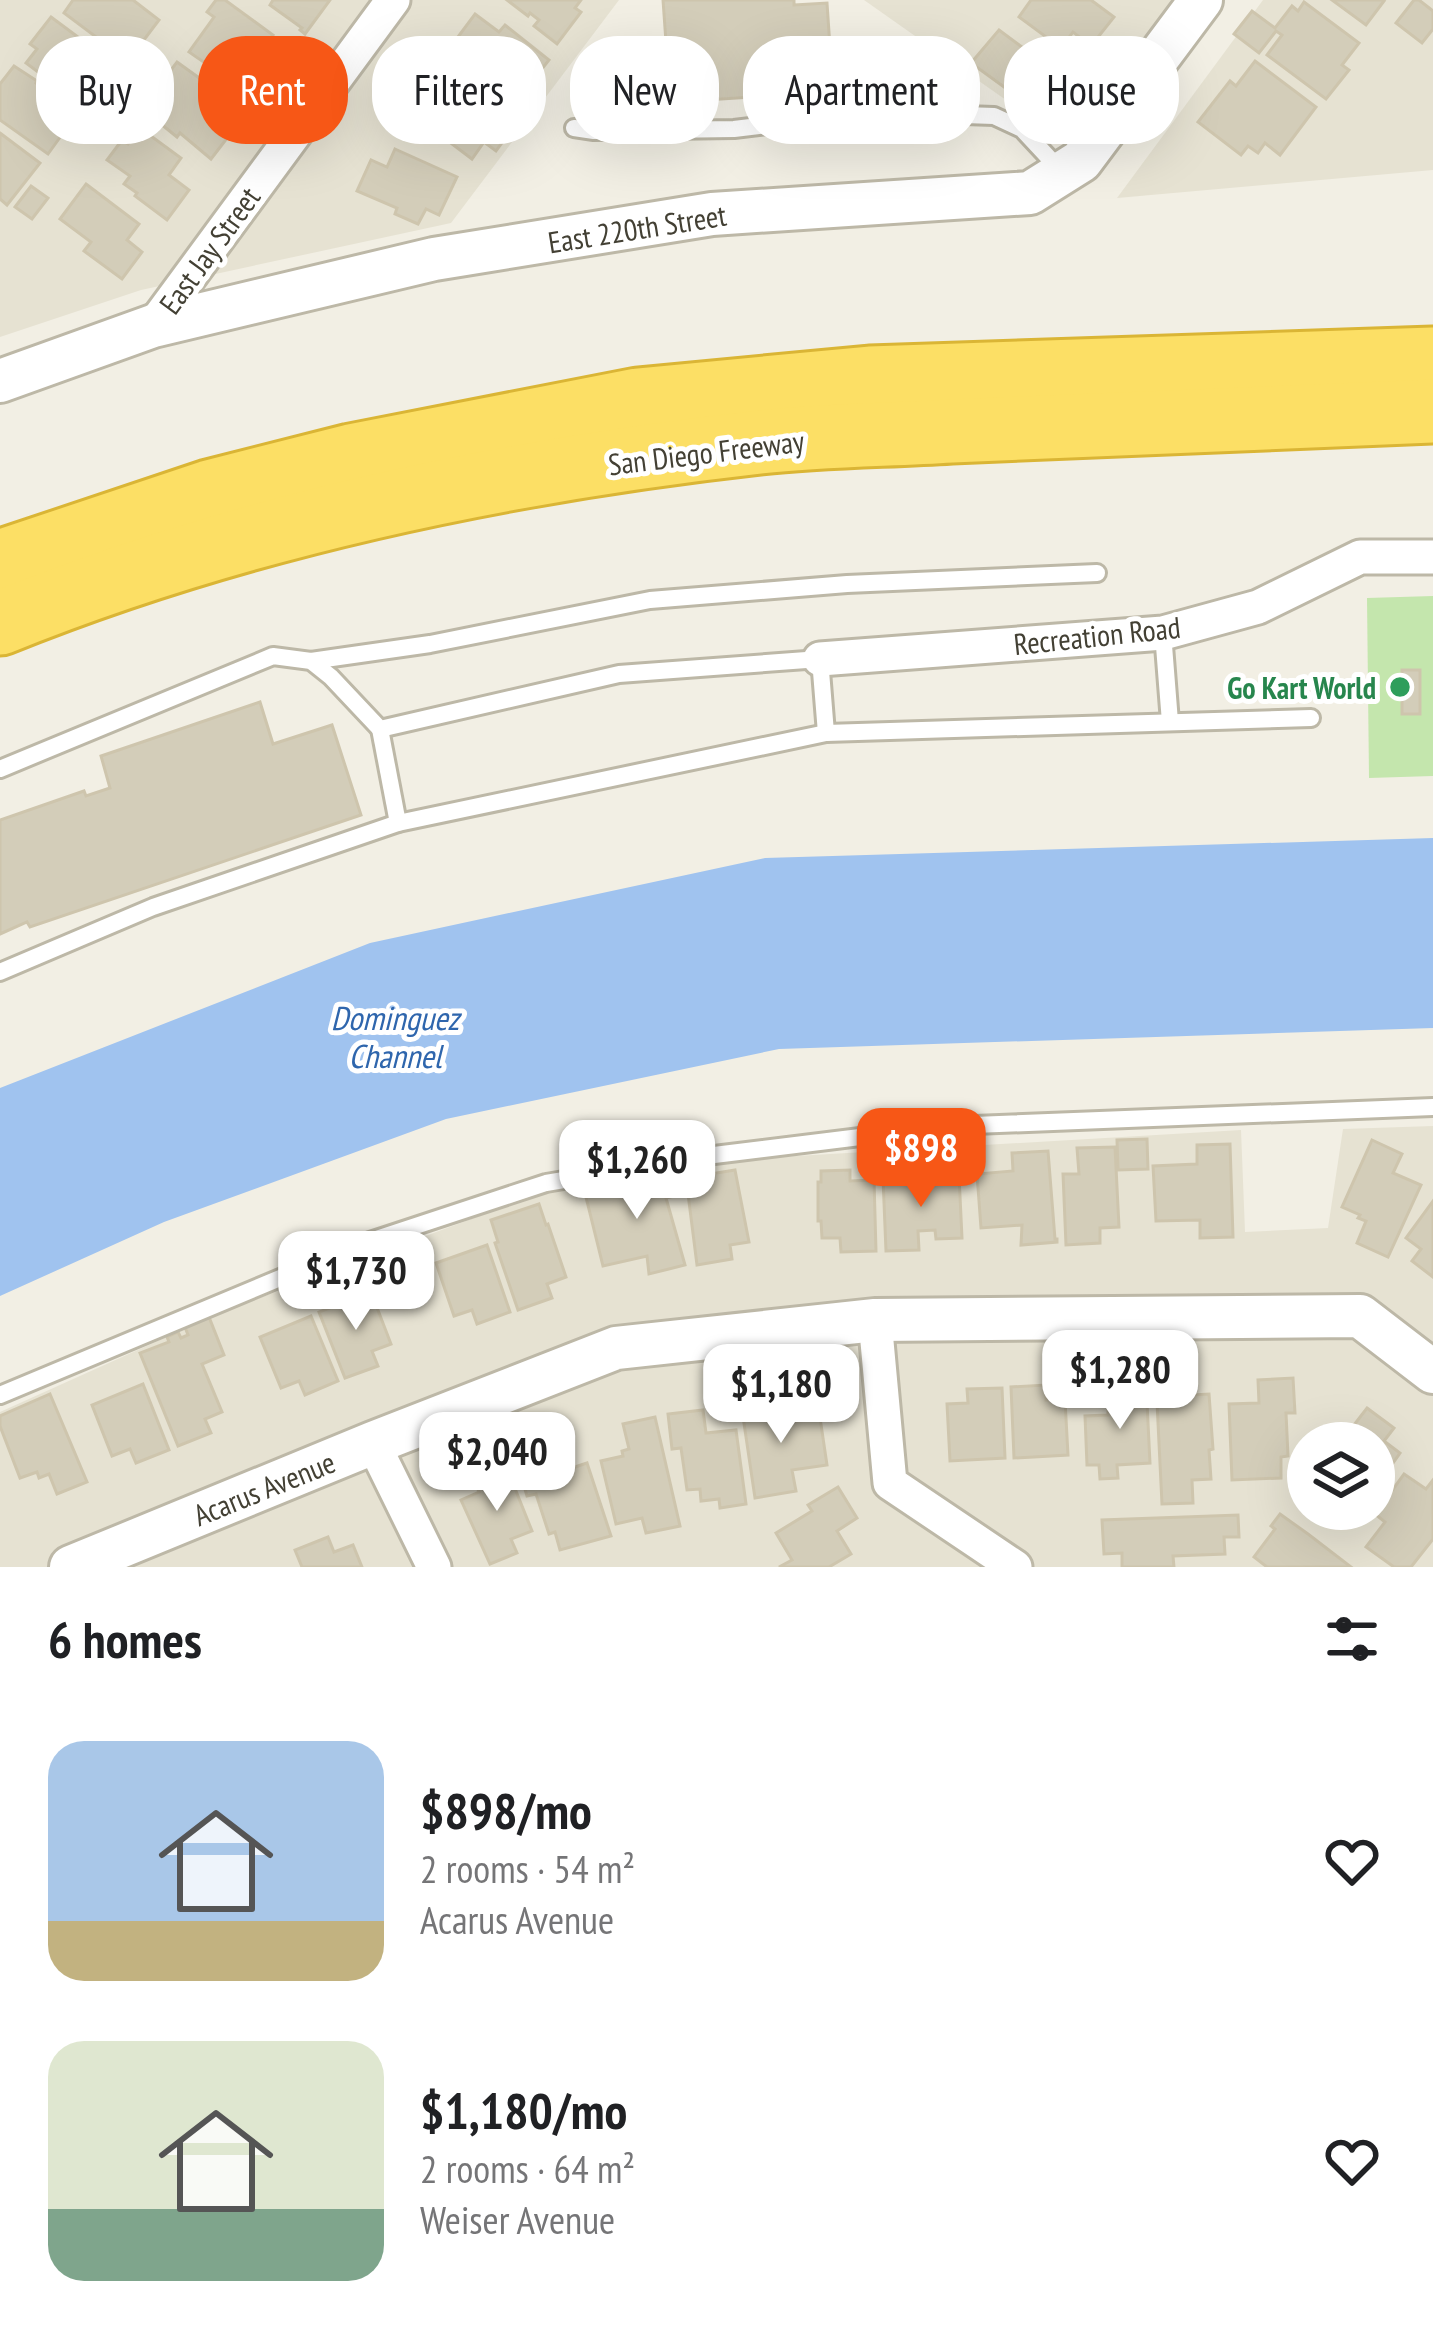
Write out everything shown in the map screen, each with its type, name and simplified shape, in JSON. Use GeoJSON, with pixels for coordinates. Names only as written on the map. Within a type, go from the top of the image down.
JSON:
{"type":"FeatureCollection","features":[{"type":"Feature","properties":{"kind":"highway"},"geometry":{"type":"LineString","coordinates":[[0,526],[247,444],[620,367],[883,344],[1433,323]]}},
{"type":"Feature","properties":{"kind":"highway"},"geometry":{"type":"LineString","coordinates":[[0,562],[208,492],[331,461],[638,400],[870,378],[1433,359]]}},
{"type":"Feature","properties":{"kind":"highway"},"geometry":{"type":"LineString","coordinates":[[0,588],[262,499],[408,462],[568,433],[740,410],[1433,377]]}},
{"type":"Feature","properties":{"kind":"highway","name":"San Diego Freeway"},"geometry":{"type":"LineString","coordinates":[[0,623],[155,566],[292,526],[570,468],[763,442],[1433,411]]}},
{"type":"Feature","properties":{"kind":"street","name":"East Jay Street"},"geometry":{"type":"LineString","coordinates":[[153,326],[393,0]]}},
{"type":"Feature","properties":{"kind":"street","name":"East 220th Street"},"geometry":{"type":"LineString","coordinates":[[0,381],[153,326],[434,259],[712,214],[1030,193],[1081,161],[1201,0]]}},
{"type":"Feature","properties":{"kind":"street","name":"Recreation Road"},"geometry":{"type":"LineString","coordinates":[[820,659],[1163,633],[1258,607],[1360,556],[1433,557]]}},
{"type":"Feature","properties":{"kind":"street","name":"Acarus Avenue"},"geometry":{"type":"LineString","coordinates":[[71,1567],[616,1348],[875,1320],[1360,1316],[1433,1372]]}},
{"type":"Feature","properties":{"kind":"street"},"geometry":{"type":"LineString","coordinates":[[875,1320],[890,1483],[1015,1567]]}},
{"type":"Feature","properties":{"kind":"street"},"geometry":{"type":"LineString","coordinates":[[373,1443],[434,1567]]}},
{"type":"Feature","properties":{"kind":"lane"},"geometry":{"type":"LineString","coordinates":[[719,129],[876,112],[994,116],[1022,129],[1063,172]]}},
{"type":"Feature","properties":{"kind":"lane"},"geometry":{"type":"LineString","coordinates":[[0,769],[272,656],[311,662],[430,644],[650,600],[847,584],[1097,573]]}},
{"type":"Feature","properties":{"kind":"lane"},"geometry":{"type":"LineString","coordinates":[[1163,633],[1170,722]]}},
{"type":"Feature","properties":{"kind":"lane"},"geometry":{"type":"LineString","coordinates":[[380,729],[619,674],[820,659],[826,733]]}},
{"type":"Feature","properties":{"kind":"lane"},"geometry":{"type":"LineString","coordinates":[[311,662],[380,729],[398,823]]}},
{"type":"Feature","properties":{"kind":"lane"},"geometry":{"type":"LineString","coordinates":[[0,972],[153,907],[398,823],[826,733],[1311,718]]}},
{"type":"Feature","properties":{"kind":"lane"},"geometry":{"type":"LineString","coordinates":[[0,1395],[364,1243],[546,1183],[706,1156],[949,1126],[1433,1107]]}},
{"type":"Feature","properties":{"kind":"shaded area"},"geometry":{"type":"Polygon","coordinates":[[[0,0],[619,0],[592,36],[570,36],[570,65],[546,97],[546,36],[372,36],[372,144],[511,144],[451,223],[141,290],[0,337],[0,0]]]}},
{"type":"Feature","properties":{"kind":"shaded area"},"geometry":{"type":"Polygon","coordinates":[[[864,0],[1174,0],[1147,36],[1004,36],[1004,99],[980,82],[980,36],[915,36],[864,0]]]}},
{"type":"Feature","properties":{"kind":"shaded area"},"geometry":{"type":"Polygon","coordinates":[[[1263,0],[1433,0],[1433,170],[1117,198],[1157,144],[1179,144],[1179,114],[1263,0]]]}},
{"type":"Feature","properties":{"kind":"shaded area"},"geometry":{"type":"Polygon","coordinates":[[[1433,1126],[1433,1567],[0,1567],[0,1412],[222,1312],[546,1191],[744,1159],[1241,1130],[1245,1232],[1328,1228],[1343,1129],[1433,1126]]]}},
{"type":"Feature","properties":{"kind":"green space","name":"Go Kart World"},"geometry":{"type":"Polygon","coordinates":[[[1433,596],[1433,776],[1369,778],[1367,598],[1433,596]]]}},
{"type":"Feature","properties":{"kind":"water","name":"Dominguez Channel"},"geometry":{"type":"Polygon","coordinates":[[[1433,838],[1433,1028],[779,1049],[446,1119],[164,1222],[0,1296],[0,1088],[370,943],[765,858],[1433,838]]]}},
{"type":"Feature","properties":{"kind":"building"},"geometry":{"type":"Polygon","coordinates":[[[73,0],[133,0],[159,20],[147,36],[95,36],[64,13],[73,0]]]}},
{"type":"Feature","properties":{"kind":"building"},"geometry":{"type":"Polygon","coordinates":[[[216,0],[225,0],[273,35],[200,36],[214,17],[207,12],[216,0]]]}},
{"type":"Feature","properties":{"kind":"building"},"geometry":{"type":"Polygon","coordinates":[[[273,0],[330,0],[305,34],[270,5],[273,0]]]}},
{"type":"Feature","properties":{"kind":"building"},"geometry":{"type":"Polygon","coordinates":[[[507,0],[581,0],[575,8],[581,12],[557,44],[534,26],[539,20],[507,0]]]}},
{"type":"Feature","properties":{"kind":"building"},"geometry":{"type":"Polygon","coordinates":[[[663,0],[827,3],[829,36],[743,36],[743,98],[719,99],[719,36],[666,36],[663,0]]]}},
{"type":"Feature","properties":{"kind":"building"},"geometry":{"type":"Polygon","coordinates":[[[1031,0],[1091,0],[1114,17],[1099,36],[1073,32],[1045,36],[1019,17],[1031,0]]]}},
{"type":"Feature","properties":{"kind":"building"},"geometry":{"type":"Polygon","coordinates":[[[1332,0],[1382,0],[1384,1],[1366,25],[1332,0]]]}},
{"type":"Feature","properties":{"kind":"building"},"geometry":{"type":"Polygon","coordinates":[[[1414,0],[1433,11],[1433,29],[1422,43],[1396,23],[1414,0]]]}},
{"type":"Feature","properties":{"kind":"building"},"geometry":{"type":"Polygon","coordinates":[[[1304,2],[1359,43],[1342,65],[1349,70],[1326,99],[1267,55],[1282,35],[1276,31],[1259,53],[1234,34],[1252,11],[1275,28],[1292,6],[1298,11],[1304,2]]]}},
{"type":"Feature","properties":{"kind":"building"},"geometry":{"type":"Polygon","coordinates":[[[475,14],[499,32],[505,25],[519,36],[459,36],[475,14]]]}},
{"type":"Feature","properties":{"kind":"building"},"geometry":{"type":"Polygon","coordinates":[[[51,17],[77,36],[36,36],[51,17]]]}},
{"type":"Feature","properties":{"kind":"building"},"geometry":{"type":"Polygon","coordinates":[[[999,30],[1007,36],[1004,87],[980,70],[980,52],[999,30]]]}},
{"type":"Feature","properties":{"kind":"building"},"geometry":{"type":"Polygon","coordinates":[[[36,50],[36,70],[26,63],[36,50]]]}},
{"type":"Feature","properties":{"kind":"building"},"geometry":{"type":"Polygon","coordinates":[[[1255,61],[1316,107],[1280,155],[1265,143],[1258,153],[1248,146],[1241,155],[1198,122],[1230,81],[1236,86],[1255,61]]]}},
{"type":"Feature","properties":{"kind":"building"},"geometry":{"type":"Polygon","coordinates":[[[177,62],[198,77],[198,144],[223,144],[211,159],[180,133],[174,135],[177,62]]]}},
{"type":"Feature","properties":{"kind":"building"},"geometry":{"type":"Polygon","coordinates":[[[14,66],[36,80],[36,144],[55,144],[48,154],[0,120],[0,84],[14,66]]]}},
{"type":"Feature","properties":{"kind":"building"},"geometry":{"type":"Polygon","coordinates":[[[0,133],[40,163],[7,205],[0,199],[0,133]]]}},
{"type":"Feature","properties":{"kind":"building"},"geometry":{"type":"Polygon","coordinates":[[[119,144],[162,144],[181,158],[169,175],[189,190],[167,220],[135,196],[124,184],[130,176],[107,160],[119,144]]]}},
{"type":"Feature","properties":{"kind":"building"},"geometry":{"type":"Polygon","coordinates":[[[452,144],[483,144],[472,159],[452,144]]]}},
{"type":"Feature","properties":{"kind":"building"},"geometry":{"type":"Polygon","coordinates":[[[395,149],[457,177],[439,215],[426,209],[418,224],[395,214],[397,208],[357,191],[371,160],[387,167],[395,149]]]}},
{"type":"Feature","properties":{"kind":"building"},"geometry":{"type":"Polygon","coordinates":[[[86,184],[139,224],[127,240],[142,252],[122,279],[84,251],[91,242],[60,219],[86,184]]]}},
{"type":"Feature","properties":{"kind":"building"},"geometry":{"type":"Polygon","coordinates":[[[31,186],[48,198],[32,219],[15,207],[31,186]]]}},
{"type":"Feature","properties":{"kind":"building"},"geometry":{"type":"Polygon","coordinates":[[[1402,670],[1420,670],[1420,714],[1402,714],[1402,670]]]}},
{"type":"Feature","properties":{"kind":"building"},"geometry":{"type":"Polygon","coordinates":[[[260,702],[273,744],[332,725],[361,815],[0,934],[0,820],[84,791],[86,796],[110,788],[101,756],[260,702]]]}},
{"type":"Feature","properties":{"kind":"building"},"geometry":{"type":"Polygon","coordinates":[[[1147,1139],[1148,1169],[1118,1170],[1117,1140],[1147,1139]]]}},
{"type":"Feature","properties":{"kind":"building"},"geometry":{"type":"Polygon","coordinates":[[[1372,1140],[1402,1154],[1393,1173],[1421,1185],[1388,1257],[1357,1243],[1366,1221],[1342,1207],[1372,1140]]]}},
{"type":"Feature","properties":{"kind":"building"},"geometry":{"type":"Polygon","coordinates":[[[1230,1144],[1233,1237],[1200,1238],[1200,1220],[1156,1221],[1153,1166],[1197,1164],[1197,1145],[1230,1144]]]}},
{"type":"Feature","properties":{"kind":"building"},"geometry":{"type":"Polygon","coordinates":[[[1115,1147],[1119,1227],[1100,1228],[1100,1243],[1066,1245],[1063,1174],[1079,1174],[1077,1148],[1115,1147]]]}},
{"type":"Feature","properties":{"kind":"building"},"geometry":{"type":"Polygon","coordinates":[[[1048,1151],[1057,1242],[1021,1245],[1022,1225],[981,1228],[977,1174],[1013,1171],[1012,1153],[1048,1151]]]}},
{"type":"Feature","properties":{"kind":"building"},"geometry":{"type":"Polygon","coordinates":[[[735,1170],[749,1242],[730,1245],[732,1259],[697,1265],[686,1178],[735,1170]]]}},
{"type":"Feature","properties":{"kind":"building"},"geometry":{"type":"Polygon","coordinates":[[[850,1170],[850,1181],[874,1180],[876,1251],[841,1252],[840,1238],[822,1238],[818,1221],[821,1171],[850,1170]]]}},
{"type":"Feature","properties":{"kind":"building"},"geometry":{"type":"Polygon","coordinates":[[[677,1171],[683,1194],[666,1198],[685,1265],[649,1274],[647,1256],[603,1266],[585,1193],[677,1171]]]}},
{"type":"Feature","properties":{"kind":"building"},"geometry":{"type":"Polygon","coordinates":[[[959,1175],[962,1238],[936,1239],[935,1230],[918,1231],[919,1250],[886,1251],[883,1178],[959,1175]]]}},
{"type":"Feature","properties":{"kind":"building"},"geometry":{"type":"Polygon","coordinates":[[[1433,1201],[1433,1277],[1412,1261],[1421,1249],[1406,1238],[1433,1201]]]}},
{"type":"Feature","properties":{"kind":"building"},"geometry":{"type":"Polygon","coordinates":[[[539,1204],[566,1277],[547,1284],[552,1298],[518,1310],[491,1220],[539,1204]]]}},
{"type":"Feature","properties":{"kind":"building"},"geometry":{"type":"Polygon","coordinates":[[[487,1245],[510,1312],[477,1324],[472,1310],[454,1316],[436,1263],[487,1245]]]}},
{"type":"Feature","properties":{"kind":"building"},"geometry":{"type":"Polygon","coordinates":[[[371,1292],[391,1344],[372,1351],[378,1366],[345,1378],[319,1312],[371,1292]]]}},
{"type":"Feature","properties":{"kind":"building"},"geometry":{"type":"Polygon","coordinates":[[[311,1316],[338,1381],[305,1395],[299,1381],[281,1388],[260,1337],[311,1316]]]}},
{"type":"Feature","properties":{"kind":"building"},"geometry":{"type":"Polygon","coordinates":[[[209,1317],[224,1355],[202,1364],[222,1412],[205,1419],[211,1433],[178,1446],[140,1353],[169,1342],[167,1337],[178,1332],[181,1338],[188,1335],[185,1327],[209,1317]]]}},
{"type":"Feature","properties":{"kind":"building"},"geometry":{"type":"Polygon","coordinates":[[[1293,1378],[1295,1413],[1286,1413],[1287,1456],[1281,1457],[1281,1478],[1232,1480],[1229,1404],[1259,1403],[1258,1380],[1293,1378]]]}},
{"type":"Feature","properties":{"kind":"building"},"geometry":{"type":"Polygon","coordinates":[[[1191,1380],[1192,1395],[1209,1394],[1211,1479],[1192,1480],[1193,1503],[1162,1504],[1156,1382],[1191,1380]]]}},
{"type":"Feature","properties":{"kind":"building"},"geometry":{"type":"Polygon","coordinates":[[[1146,1382],[1150,1463],[1117,1465],[1118,1478],[1100,1479],[1099,1465],[1087,1465],[1085,1416],[1108,1415],[1114,1409],[1113,1384],[1146,1382]]]}},
{"type":"Feature","properties":{"kind":"building"},"geometry":{"type":"Polygon","coordinates":[[[143,1384],[169,1450],[136,1463],[130,1449],[112,1456],[92,1405],[143,1384]]]}},
{"type":"Feature","properties":{"kind":"building"},"geometry":{"type":"Polygon","coordinates":[[[1046,1385],[1046,1400],[1065,1400],[1068,1455],[1014,1458],[1011,1387],[1046,1385]]]}},
{"type":"Feature","properties":{"kind":"building"},"geometry":{"type":"Polygon","coordinates":[[[1002,1388],[1005,1458],[950,1461],[947,1404],[968,1403],[967,1389],[1002,1388]]]}},
{"type":"Feature","properties":{"kind":"building"},"geometry":{"type":"Polygon","coordinates":[[[50,1394],[87,1482],[57,1494],[49,1474],[39,1478],[37,1472],[20,1478],[0,1426],[0,1416],[50,1394]]]}},
{"type":"Feature","properties":{"kind":"building"},"geometry":{"type":"Polygon","coordinates":[[[774,1398],[777,1417],[819,1411],[827,1465],[792,1470],[796,1491],[755,1498],[741,1403],[774,1398]]]}},
{"type":"Feature","properties":{"kind":"building"},"geometry":{"type":"Polygon","coordinates":[[[1367,1408],[1386,1422],[1356,1422],[1367,1408]]]}},
{"type":"Feature","properties":{"kind":"building"},"geometry":{"type":"Polygon","coordinates":[[[703,1410],[706,1433],[736,1430],[746,1504],[720,1508],[719,1499],[701,1501],[700,1489],[687,1490],[681,1448],[672,1449],[668,1414],[703,1410]]]}},
{"type":"Feature","properties":{"kind":"building"},"geometry":{"type":"Polygon","coordinates":[[[655,1417],[680,1526],[646,1533],[642,1518],[616,1524],[601,1461],[623,1456],[622,1451],[629,1449],[623,1424],[655,1417]]]}},
{"type":"Feature","properties":{"kind":"building"},"geometry":{"type":"Polygon","coordinates":[[[565,1448],[572,1468],[587,1463],[611,1536],[560,1550],[555,1532],[549,1534],[536,1494],[527,1496],[517,1463],[565,1448]]]}},
{"type":"Feature","properties":{"kind":"building"},"geometry":{"type":"Polygon","coordinates":[[[506,1466],[532,1531],[511,1539],[517,1553],[490,1564],[461,1500],[479,1492],[474,1479],[506,1466]]]}},
{"type":"Feature","properties":{"kind":"building"},"geometry":{"type":"Polygon","coordinates":[[[1404,1474],[1426,1489],[1433,1480],[1433,1539],[1411,1567],[1394,1567],[1366,1547],[1379,1530],[1395,1530],[1395,1486],[1404,1474]]]}},
{"type":"Feature","properties":{"kind":"building"},"geometry":{"type":"Polygon","coordinates":[[[838,1487],[857,1518],[837,1531],[851,1554],[829,1567],[779,1567],[792,1560],[776,1533],[812,1511],[808,1505],[838,1487]]]}},
{"type":"Feature","properties":{"kind":"building"},"geometry":{"type":"Polygon","coordinates":[[[1280,1514],[1287,1519],[1287,1530],[1301,1530],[1351,1567],[1267,1567],[1254,1557],[1275,1529],[1271,1526],[1280,1514]]]}},
{"type":"Feature","properties":{"kind":"building"},"geometry":{"type":"Polygon","coordinates":[[[1238,1515],[1239,1537],[1224,1537],[1225,1554],[1173,1556],[1174,1567],[1122,1567],[1122,1553],[1104,1554],[1102,1520],[1238,1515]]]}},
{"type":"Feature","properties":{"kind":"building"},"geometry":{"type":"Polygon","coordinates":[[[328,1537],[334,1552],[353,1545],[362,1567],[302,1567],[295,1550],[328,1537]]]}},
{"type":"Feature","properties":{"kind":"place","name":"Go Kart World"},"geometry":{"type":"Point","coordinates":[1400,687]}}]}
